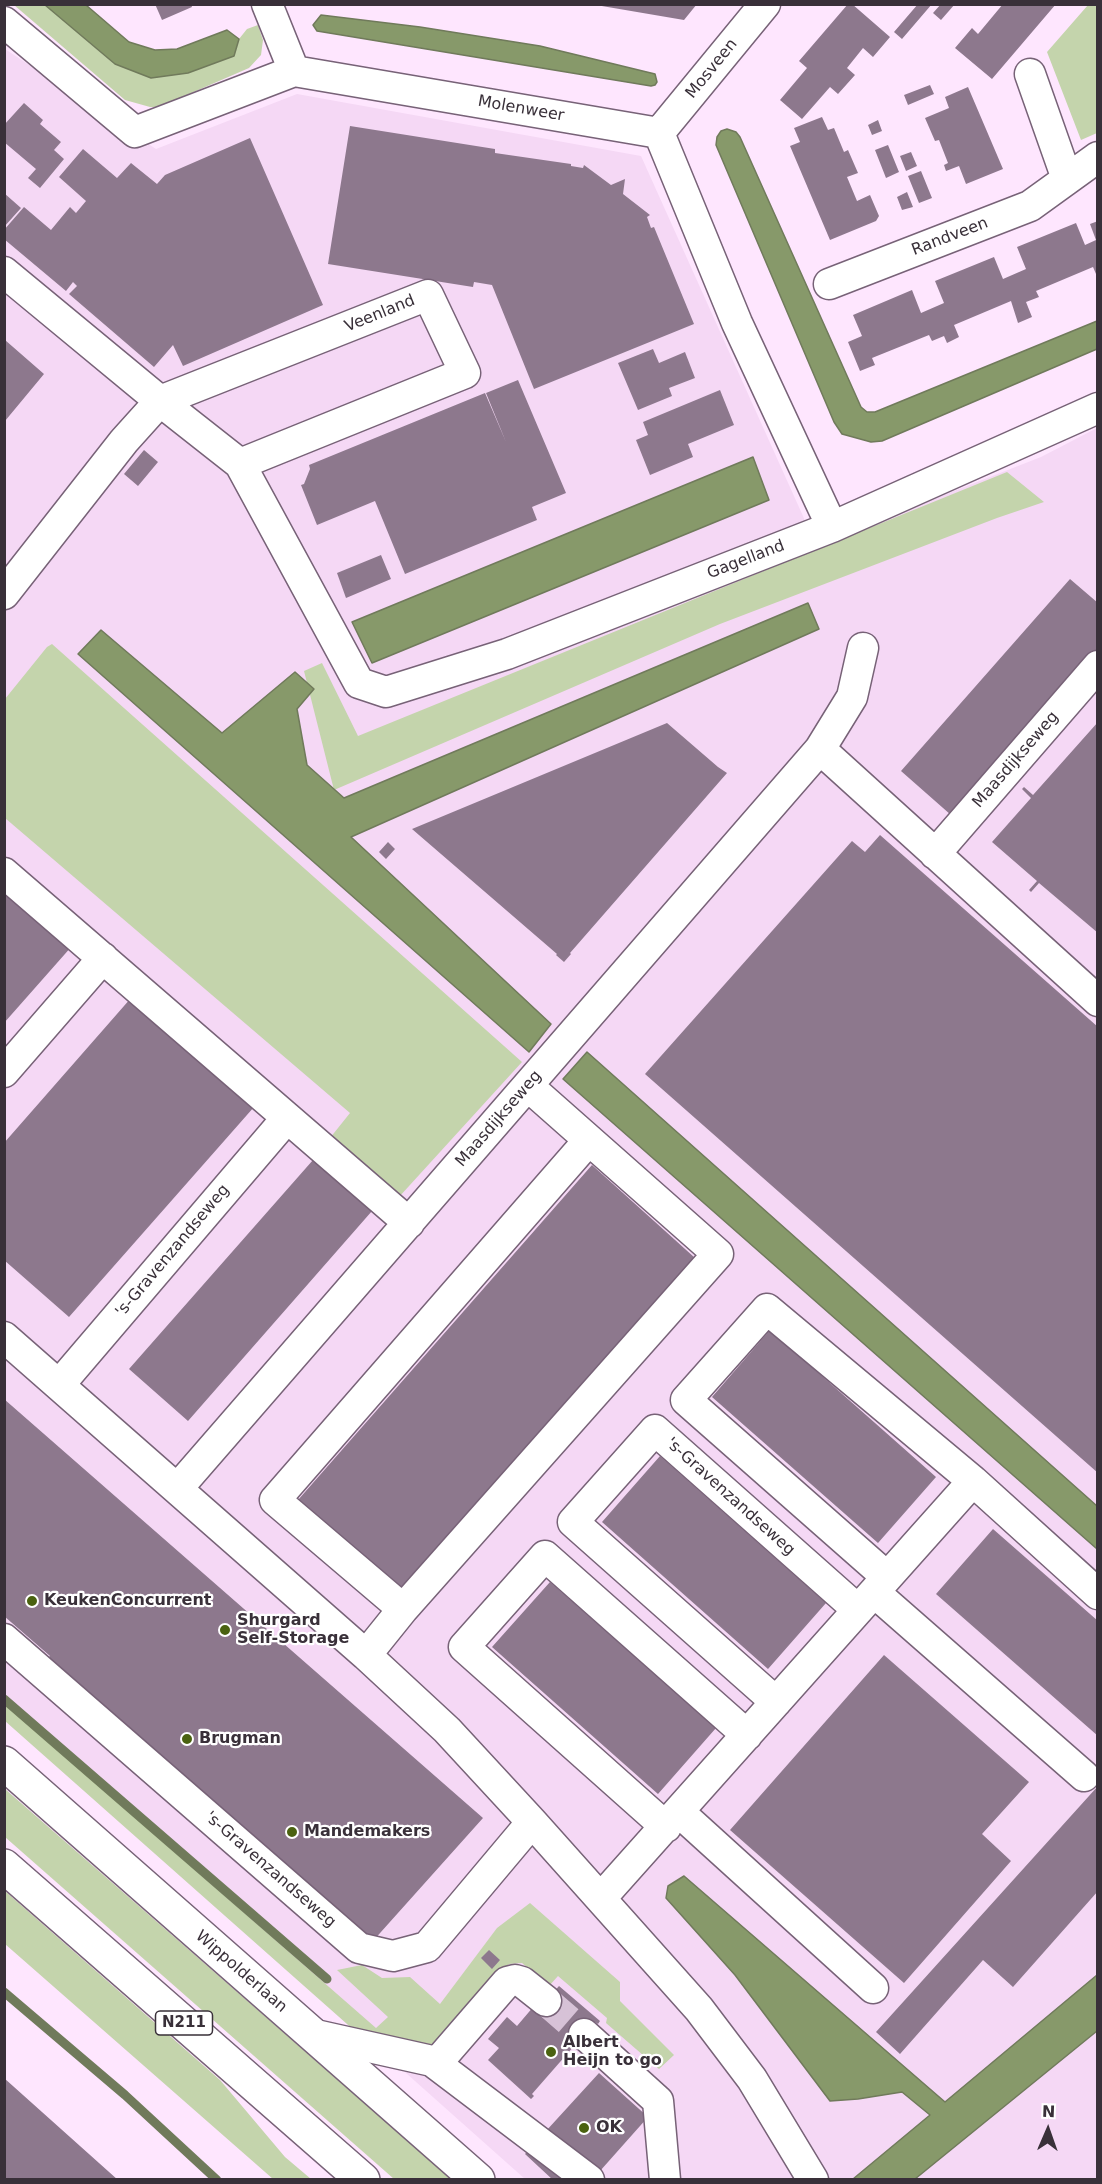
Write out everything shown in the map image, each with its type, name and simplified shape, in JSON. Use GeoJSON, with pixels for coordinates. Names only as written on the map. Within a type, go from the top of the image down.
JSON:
{"type":"FeatureCollection","features":[{"type":"Feature","properties":{"kind":"main road","name":"Wippolderlaan"},"geometry":{"type":"LineString","coordinates":[[4,1764],[478,2180]]}},
{"type":"Feature","properties":{"kind":"main road","name":"N211"},"geometry":{"type":"LineString","coordinates":[[4,1866],[363,2180]]}},
{"type":"Feature","properties":{"kind":"street"},"geometry":{"type":"LineString","coordinates":[[4,22],[135,132],[294,71],[267,4]]}},
{"type":"Feature","properties":{"kind":"street","name":"Mosveen"},"geometry":{"type":"LineString","coordinates":[[659,133],[765,4]]}},
{"type":"Feature","properties":{"kind":"street","name":"Molenweer"},"geometry":{"type":"LineString","coordinates":[[294,71],[659,133]]}},
{"type":"Feature","properties":{"kind":"street"},"geometry":{"type":"LineString","coordinates":[[1030,74],[1066,179]]}},
{"type":"Feature","properties":{"kind":"street"},"geometry":{"type":"LineString","coordinates":[[659,133],[737,323],[832,527]]}},
{"type":"Feature","properties":{"kind":"street","name":"Randveen"},"geometry":{"type":"LineString","coordinates":[[829,284],[1030,206],[1098,157]]}},
{"type":"Feature","properties":{"kind":"street"},"geometry":{"type":"LineString","coordinates":[[4,272],[240,464]]}},
{"type":"Feature","properties":{"kind":"street","name":"Veenland"},"geometry":{"type":"LineString","coordinates":[[160,401],[428,295],[465,372],[240,464]]}},
{"type":"Feature","properties":{"kind":"street"},"geometry":{"type":"LineString","coordinates":[[4,594],[124,441],[160,401]]}},
{"type":"Feature","properties":{"kind":"street","name":"Gagelland"},"geometry":{"type":"LineString","coordinates":[[240,464],[359,683],[386,692],[507,654],[832,527],[1098,408]]}},
{"type":"Feature","properties":{"kind":"street","name":"Maasdijkseweg"},"geometry":{"type":"LineString","coordinates":[[177,1489],[820,749],[852,697],[863,648]]}},
{"type":"Feature","properties":{"kind":"street","name":"Maasdijkseweg"},"geometry":{"type":"LineString","coordinates":[[934,854],[1098,666]]}},
{"type":"Feature","properties":{"kind":"street"},"geometry":{"type":"LineString","coordinates":[[820,749],[1098,1001]]}},
{"type":"Feature","properties":{"kind":"street"},"geometry":{"type":"LineString","coordinates":[[4,873],[409,1223]]}},
{"type":"Feature","properties":{"kind":"street"},"geometry":{"type":"LineString","coordinates":[[4,1072],[103,958]]}},
{"type":"Feature","properties":{"kind":"street"},"geometry":{"type":"LineString","coordinates":[[366,1655],[403,1609],[718,1254],[528,1086]]}},
{"type":"Feature","properties":{"kind":"street","name":"'s-Gravenzandseweg"},"geometry":{"type":"LineString","coordinates":[[59,1385],[287,1118]]}},
{"type":"Feature","properties":{"kind":"street"},"geometry":{"type":"LineString","coordinates":[[403,1609],[276,1500],[589,1140]]}},
{"type":"Feature","properties":{"kind":"street","name":"'s-Gravenzandseweg"},"geometry":{"type":"LineString","coordinates":[[873,1593],[686,1400],[767,1309],[973,1481],[1098,1594]]}},
{"type":"Feature","properties":{"kind":"street"},"geometry":{"type":"LineString","coordinates":[[4,1337],[366,1655],[447,1730],[699,2009],[746,2070],[813,2180]]}},
{"type":"Feature","properties":{"kind":"street","name":"'s-Gravenzandseweg"},"geometry":{"type":"LineString","coordinates":[[776,1702],[573,1522],[655,1430],[873,1593],[1084,1776]]}},
{"type":"Feature","properties":{"kind":"street"},"geometry":{"type":"LineString","coordinates":[[601,1898],[973,1481]]}},
{"type":"Feature","properties":{"kind":"street"},"geometry":{"type":"LineString","coordinates":[[747,1735],[545,1556],[464,1647],[873,1988]]}},
{"type":"Feature","properties":{"kind":"street","name":"'s-Gravenzandseweg"},"geometry":{"type":"LineString","coordinates":[[4,1639],[359,1948],[393,1956],[427,1947],[532,1822]]}},
{"type":"Feature","properties":{"kind":"street"},"geometry":{"type":"LineString","coordinates":[[436,2064],[507,1982],[515,1980],[522,1982],[546,2001]]}},
{"type":"Feature","properties":{"kind":"street"},"geometry":{"type":"LineString","coordinates":[[311,2034],[432,2061],[590,2180]]}},
{"type":"Feature","properties":{"kind":"street"},"geometry":{"type":"LineString","coordinates":[[584,2034],[658,2101],[665,2180]]}},
{"type":"Feature","properties":{"kind":"shaded area"},"geometry":{"type":"Polygon","coordinates":[[[14,5],[45,5],[115,64],[234,56],[239,39],[247,29],[258,25],[263,40],[261,55],[249,68],[159,107],[150,107],[125,100],[14,5]]]}},
{"type":"Feature","properties":{"kind":"shaded area"},"geometry":{"type":"Polygon","coordinates":[[[45,5],[86,5],[129,42],[155,50],[177,49],[227,30],[239,39],[234,56],[188,73],[151,78],[115,64],[45,5]]]}},
{"type":"Feature","properties":{"kind":"shaded area"},"geometry":{"type":"Polygon","coordinates":[[[1088,5],[1097,5],[1097,133],[1081,140],[1047,52],[1088,5]]]}},
{"type":"Feature","properties":{"kind":"shaded area"},"geometry":{"type":"Polygon","coordinates":[[[321,15],[420,27],[540,46],[655,74],[657,82],[651,86],[317,31],[313,25],[321,15]]]}},
{"type":"Feature","properties":{"kind":"shaded area"},"geometry":{"type":"Polygon","coordinates":[[[5,49],[156,149],[297,94],[641,156],[816,545],[1041,457],[1097,428],[1097,2179],[525,2179],[5,1716],[5,49]]]}},
{"type":"Feature","properties":{"kind":"shaded area"},"geometry":{"type":"Polygon","coordinates":[[[727,129],[736,132],[740,137],[861,407],[867,412],[875,412],[1097,321],[1097,349],[882,441],[871,442],[842,434],[834,422],[716,145],[721,131],[727,129]]]}},
{"type":"Feature","properties":{"kind":"shaded area"},"geometry":{"type":"Polygon","coordinates":[[[753,457],[769,500],[372,663],[352,622],[753,457]]]}},
{"type":"Feature","properties":{"kind":"shaded area"},"geometry":{"type":"Polygon","coordinates":[[[1007,472],[1044,502],[720,624],[334,790],[304,671],[322,663],[358,736],[1007,472]]]}},
{"type":"Feature","properties":{"kind":"shaded area"},"geometry":{"type":"Polygon","coordinates":[[[808,603],[819,629],[351,837],[551,1024],[529,1052],[78,654],[101,630],[222,733],[295,672],[314,689],[297,709],[307,765],[344,798],[808,603]]]}},
{"type":"Feature","properties":{"kind":"shaded area"},"geometry":{"type":"Polygon","coordinates":[[[52,644],[522,1062],[399,1197],[330,1138],[350,1113],[5,818],[5,699],[47,647],[52,644]]]}},
{"type":"Feature","properties":{"kind":"shaded area"},"geometry":{"type":"Polygon","coordinates":[[[587,1052],[1097,1506],[1097,1549],[563,1079],[587,1052]]]}},
{"type":"Feature","properties":{"kind":"shaded area"},"geometry":{"type":"Polygon","coordinates":[[[5,1704],[376,2028],[388,2017],[337,1970],[362,1965],[382,1978],[410,1977],[440,2004],[497,1928],[530,1903],[620,1982],[620,2001],[674,2055],[659,2069],[606,2023],[607,2018],[558,1976],[549,1986],[522,1963],[509,1964],[434,2051],[356,2032],[5,1721],[5,1704]]]}},
{"type":"Feature","properties":{"kind":"shaded area"},"geometry":{"type":"Polygon","coordinates":[[[4,1789],[451,2179],[394,2179],[5,1837],[4,1789]]]}},
{"type":"Feature","properties":{"kind":"shaded area"},"geometry":{"type":"Polygon","coordinates":[[[684,1876],[945,2102],[1097,1975],[1097,2031],[915,2179],[853,2179],[930,2115],[902,2092],[830,2101],[735,1975],[666,1898],[668,1886],[684,1876]]]}},
{"type":"Feature","properties":{"kind":"shaded area"},"geometry":{"type":"Polygon","coordinates":[[[5,1891],[220,2080],[285,2157],[311,2179],[273,2179],[5,1944],[5,1891]]]}},
{"type":"Feature","properties":{"kind":"building"},"geometry":{"type":"Polygon","coordinates":[[[155,4],[191,4],[192,7],[162,20],[155,4]]]}},
{"type":"Feature","properties":{"kind":"building"},"geometry":{"type":"Polygon","coordinates":[[[590,4],[697,4],[684,20],[590,4]]]}},
{"type":"Feature","properties":{"kind":"building"},"geometry":{"type":"Polygon","coordinates":[[[848,4],[852,4],[890,37],[873,57],[863,48],[847,68],[855,75],[838,94],[830,87],[802,119],[780,100],[807,68],[799,61],[848,4]]]}},
{"type":"Feature","properties":{"kind":"building"},"geometry":{"type":"Polygon","coordinates":[[[918,4],[932,4],[902,39],[894,32],[918,4]]]}},
{"type":"Feature","properties":{"kind":"building"},"geometry":{"type":"Polygon","coordinates":[[[941,4],[955,4],[941,20],[933,13],[941,4]]]}},
{"type":"Feature","properties":{"kind":"building"},"geometry":{"type":"Polygon","coordinates":[[[1003,4],[1056,4],[992,79],[955,48],[972,28],[978,34],[1003,4]]]}},
{"type":"Feature","properties":{"kind":"building"},"geometry":{"type":"Polygon","coordinates":[[[930,85],[934,94],[908,105],[904,95],[930,85]]]}},
{"type":"Feature","properties":{"kind":"building"},"geometry":{"type":"Polygon","coordinates":[[[968,87],[1003,169],[966,184],[959,166],[946,171],[944,165],[948,163],[939,140],[935,141],[925,118],[949,108],[945,97],[968,87]]]}},
{"type":"Feature","properties":{"kind":"building"},"geometry":{"type":"Polygon","coordinates":[[[24,103],[43,120],[40,124],[61,142],[54,150],[64,159],[40,188],[28,178],[36,169],[4,142],[4,125],[24,103]]]}},
{"type":"Feature","properties":{"kind":"building"},"geometry":{"type":"Polygon","coordinates":[[[822,117],[828,130],[834,128],[844,152],[848,150],[858,173],[847,177],[857,201],[870,195],[879,216],[876,221],[830,240],[790,146],[800,142],[794,128],[822,117]]]}},
{"type":"Feature","properties":{"kind":"building"},"geometry":{"type":"Polygon","coordinates":[[[878,120],[882,131],[872,135],[868,125],[878,120]]]}},
{"type":"Feature","properties":{"kind":"building"},"geometry":{"type":"Polygon","coordinates":[[[350,126],[495,149],[495,153],[571,164],[571,166],[583,168],[584,165],[611,185],[625,179],[623,194],[650,215],[647,217],[651,228],[654,227],[694,324],[534,389],[492,285],[474,282],[473,287],[328,264],[350,126]]]}},
{"type":"Feature","properties":{"kind":"building"},"geometry":{"type":"Polygon","coordinates":[[[250,138],[323,305],[183,366],[173,345],[154,367],[69,294],[77,286],[73,282],[66,291],[4,239],[4,230],[24,207],[51,230],[70,207],[76,213],[86,201],[59,177],[83,149],[117,178],[131,163],[157,184],[165,175],[250,138]]]}},
{"type":"Feature","properties":{"kind":"building"},"geometry":{"type":"Polygon","coordinates":[[[888,145],[899,172],[886,178],[875,150],[888,145]]]}},
{"type":"Feature","properties":{"kind":"building"},"geometry":{"type":"Polygon","coordinates":[[[911,152],[917,166],[906,171],[900,156],[911,152]]]}},
{"type":"Feature","properties":{"kind":"building"},"geometry":{"type":"Polygon","coordinates":[[[921,171],[932,198],[919,203],[908,176],[921,171]]]}},
{"type":"Feature","properties":{"kind":"building"},"geometry":{"type":"Polygon","coordinates":[[[907,192],[913,207],[902,210],[897,197],[907,192]]]}},
{"type":"Feature","properties":{"kind":"building"},"geometry":{"type":"Polygon","coordinates":[[[4,193],[21,208],[4,227],[4,193]]]}},
{"type":"Feature","properties":{"kind":"building"},"geometry":{"type":"Polygon","coordinates":[[[1098,221],[1098,273],[1096,274],[1093,267],[1036,291],[1039,297],[1026,302],[1032,317],[1018,323],[1011,301],[954,325],[959,337],[947,343],[944,336],[932,341],[929,335],[872,358],[875,365],[860,371],[848,342],[862,336],[853,315],[912,290],[921,313],[944,303],[935,281],[994,257],[1003,279],[1026,269],[1017,247],[1076,223],[1085,245],[1096,240],[1090,224],[1098,221]]]}},
{"type":"Feature","properties":{"kind":"building"},"geometry":{"type":"Polygon","coordinates":[[[5,340],[44,374],[5,421],[5,340]]]}},
{"type":"Feature","properties":{"kind":"building"},"geometry":{"type":"Polygon","coordinates":[[[653,349],[659,363],[685,352],[695,378],[669,388],[672,396],[638,410],[618,363],[653,349]]]}},
{"type":"Feature","properties":{"kind":"building"},"geometry":{"type":"Polygon","coordinates":[[[518,380],[566,493],[532,507],[537,520],[405,574],[375,501],[317,525],[301,485],[304,484],[310,469],[309,465],[485,393],[506,442],[486,393],[518,380]]]}},
{"type":"Feature","properties":{"kind":"building"},"geometry":{"type":"Polygon","coordinates":[[[720,390],[734,425],[688,444],[693,457],[650,475],[636,440],[648,435],[643,422],[720,390]]]}},
{"type":"Feature","properties":{"kind":"building"},"geometry":{"type":"Polygon","coordinates":[[[144,450],[158,462],[138,486],[124,474],[144,450]]]}},
{"type":"Feature","properties":{"kind":"building"},"geometry":{"type":"Polygon","coordinates":[[[381,555],[391,579],[346,598],[337,573],[381,555]]]}},
{"type":"Feature","properties":{"kind":"building"},"geometry":{"type":"Polygon","coordinates":[[[1070,579],[1098,603],[1098,648],[951,815],[901,771],[1070,579]]]}},
{"type":"Feature","properties":{"kind":"building"},"geometry":{"type":"Polygon","coordinates":[[[1098,722],[1098,933],[1039,883],[1031,892],[1029,890],[1037,881],[992,842],[1031,798],[1022,789],[1024,787],[1033,795],[1098,722]]]}},
{"type":"Feature","properties":{"kind":"building"},"geometry":{"type":"Polygon","coordinates":[[[667,723],[727,773],[564,962],[412,829],[667,723]]]}},
{"type":"Feature","properties":{"kind":"building"},"geometry":{"type":"Polygon","coordinates":[[[880,835],[1098,1027],[1098,1473],[645,1074],[852,841],[865,852],[880,835]]]}},
{"type":"Feature","properties":{"kind":"building"},"geometry":{"type":"Polygon","coordinates":[[[388,842],[395,849],[386,859],[379,852],[388,842]]]}},
{"type":"Feature","properties":{"kind":"building"},"geometry":{"type":"Polygon","coordinates":[[[4,887],[72,946],[4,1023],[4,887]]]}},
{"type":"Feature","properties":{"kind":"building"},"geometry":{"type":"Polygon","coordinates":[[[131,998],[254,1107],[69,1317],[4,1260],[4,1143],[131,998]]]}},
{"type":"Feature","properties":{"kind":"building"},"geometry":{"type":"Polygon","coordinates":[[[313,1160],[372,1211],[188,1421],[129,1369],[313,1160]]]}},
{"type":"Feature","properties":{"kind":"building"},"geometry":{"type":"Polygon","coordinates":[[[592,1165],[695,1258],[402,1591],[298,1500],[592,1165]]]}},
{"type":"Feature","properties":{"kind":"building"},"geometry":{"type":"Polygon","coordinates":[[[770,1330],[936,1477],[878,1543],[712,1397],[770,1330]]]}},
{"type":"Feature","properties":{"kind":"building"},"geometry":{"type":"Polygon","coordinates":[[[4,1399],[483,1818],[372,1942],[47,1659],[50,1656],[4,1616],[4,1399]]]}},
{"type":"Feature","properties":{"kind":"building"},"geometry":{"type":"Polygon","coordinates":[[[660,1456],[826,1603],[768,1669],[602,1522],[660,1456]]]}},
{"type":"Feature","properties":{"kind":"building"},"geometry":{"type":"Polygon","coordinates":[[[993,1529],[1098,1621],[1098,1736],[936,1594],[993,1529]]]}},
{"type":"Feature","properties":{"kind":"building"},"geometry":{"type":"Polygon","coordinates":[[[550,1582],[716,1728],[658,1794],[492,1647],[550,1582]]]}},
{"type":"Feature","properties":{"kind":"building"},"geometry":{"type":"Polygon","coordinates":[[[884,1655],[1029,1782],[982,1834],[1011,1861],[904,1983],[730,1830],[884,1655]]]}},
{"type":"Feature","properties":{"kind":"building"},"geometry":{"type":"Polygon","coordinates":[[[1098,1786],[1098,1891],[1013,1987],[983,1960],[900,2054],[876,2032],[1098,1786]]]}},
{"type":"Feature","properties":{"kind":"building"},"geometry":{"type":"Polygon","coordinates":[[[489,1950],[500,1960],[492,1969],[481,1958],[489,1950]]]}},
{"type":"Feature","properties":{"kind":"building"},"geometry":{"type":"Polygon","coordinates":[[[559,1986],[600,2021],[598,2024],[595,2022],[584,2034],[576,2048],[574,2046],[532,2094],[534,2096],[531,2099],[488,2060],[499,2048],[488,2039],[507,2017],[517,2026],[534,2006],[538,2010],[559,1986]]]}},
{"type":"Feature","properties":{"kind":"building"},"geometry":{"type":"Polygon","coordinates":[[[599,2073],[648,2117],[592,2180],[553,2180],[525,2154],[599,2073]]]}},
{"type":"Feature","properties":{"kind":"building"},"geometry":{"type":"Polygon","coordinates":[[[4,2078],[118,2180],[4,2180],[4,2078]]]}},
{"type":"Feature","properties":{"kind":"waterway"},"geometry":{"type":"LineString","coordinates":[[4,1699],[327,1979]]}},
{"type":"Feature","properties":{"kind":"waterway"},"geometry":{"type":"LineString","coordinates":[[4,1992],[125,2095],[217,2180]]}},
{"type":"Feature","properties":{"kind":"tunnel"},"geometry":{"type":"LineString","coordinates":[[546,2001],[584,2034]]}},
{"type":"Feature","properties":{"kind":"place","name":"KeukenConcurrent"},"geometry":{"type":"Point","coordinates":[32,1601]}},
{"type":"Feature","properties":{"kind":"place","name":"Shurgard Self-Storage"},"geometry":{"type":"Point","coordinates":[225,1630]}},
{"type":"Feature","properties":{"kind":"place","name":"Brugman"},"geometry":{"type":"Point","coordinates":[187,1739]}},
{"type":"Feature","properties":{"kind":"place","name":"Mandemakers"},"geometry":{"type":"Point","coordinates":[292,1832]}},
{"type":"Feature","properties":{"kind":"place","name":"Albert Heijn to go"},"geometry":{"type":"Point","coordinates":[551,2052]}},
{"type":"Feature","properties":{"kind":"place","name":"OK"},"geometry":{"type":"Point","coordinates":[584,2128]}}]}
